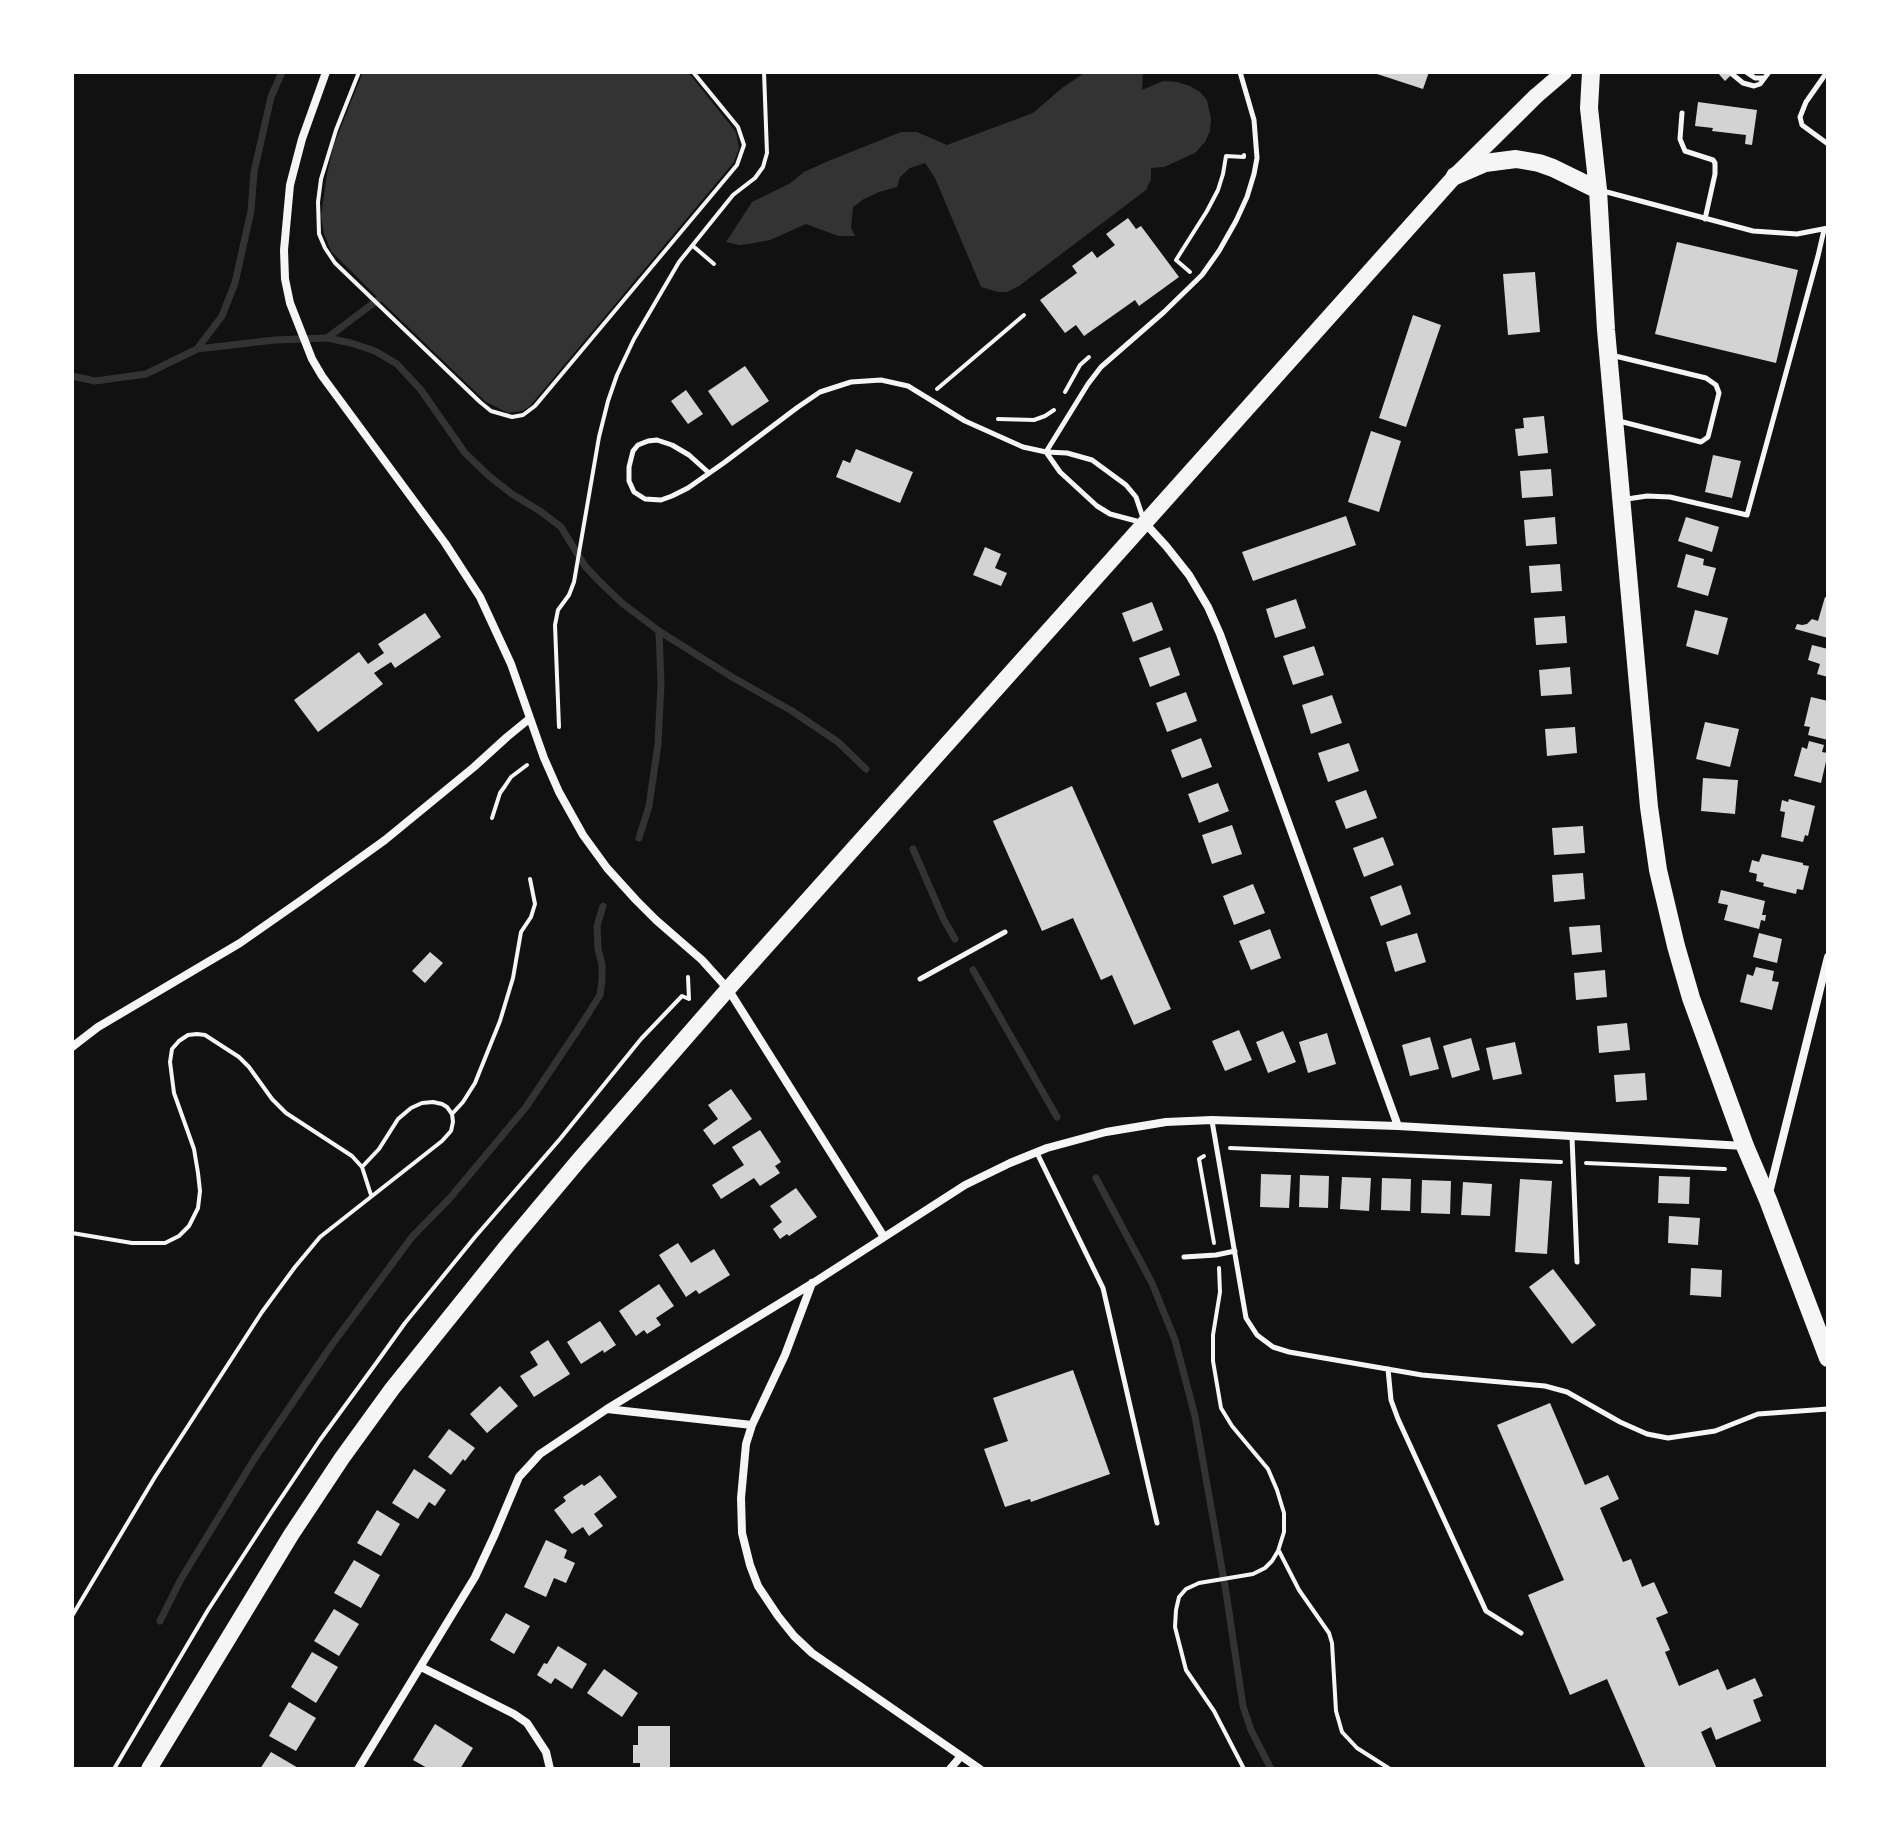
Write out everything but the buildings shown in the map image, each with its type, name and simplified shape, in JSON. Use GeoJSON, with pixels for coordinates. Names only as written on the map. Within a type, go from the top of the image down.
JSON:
{"type":"FeatureCollection","features":[{"type":"Feature","properties":{"kind":"main road"},"geometry":{"type":"LineString","coordinates":[[149,1769],[291,1535],[342,1458],[392,1389],[570,1171],[728,989],[1455,176],[1564,72]]}},
{"type":"Feature","properties":{"kind":"main road"},"geometry":{"type":"LineString","coordinates":[[1591,72],[1589,108],[1598,190],[1608,354],[1649,807],[1658,870],[1691,998],[1745,1146],[1821,1323],[1828,1358]]}},
{"type":"Feature","properties":{"kind":"main road"},"geometry":{"type":"LineString","coordinates":[[1455,176],[1485,163],[1516,159],[1553,168],[1598,190]]}},
{"type":"Feature","properties":{"kind":"street"},"geometry":{"type":"LineString","coordinates":[[326,72],[302,139],[290,185],[284,250],[290,303],[312,359],[445,543],[480,597],[511,664],[544,758],[569,812],[607,868],[728,989],[884,1237]]}},
{"type":"Feature","properties":{"kind":"street"},"geometry":{"type":"LineString","coordinates":[[1145,523],[1189,575],[1220,634],[1398,1126]]}},
{"type":"Feature","properties":{"kind":"street"},"geometry":{"type":"LineString","coordinates":[[72,1047],[98,1027],[240,943],[303,899],[385,840],[529,719]]}},
{"type":"Feature","properties":{"kind":"street"},"geometry":{"type":"LineString","coordinates":[[1768,1200],[1828,957]]}},
{"type":"Feature","properties":{"kind":"street"},"geometry":{"type":"LineString","coordinates":[[358,1769],[475,1577],[519,1477],[540,1454],[965,1185],[1010,1163],[1106,1132],[1166,1122],[1212,1120],[1398,1126],[1745,1146]]}},
{"type":"Feature","properties":{"kind":"street"},"geometry":{"type":"LineString","coordinates":[[813,1283],[746,1444],[741,1498],[742,1533],[750,1565],[758,1586],[778,1616],[812,1653],[980,1769]]}},
{"type":"Feature","properties":{"kind":"street"},"geometry":{"type":"LineString","coordinates":[[607,1409],[752,1425]]}},
{"type":"Feature","properties":{"kind":"street"},"geometry":{"type":"LineString","coordinates":[[421,1667],[527,1723],[546,1752],[550,1769]]}},
{"type":"Feature","properties":{"kind":"street"},"geometry":{"type":"LineString","coordinates":[[950,1769],[961,1756]]}},
{"type":"Feature","properties":{"kind":"lane"},"geometry":{"type":"LineString","coordinates":[[1046,452],[1101,367],[1202,275],[1236,221],[1247,197],[1257,158],[1254,120],[1240,72]]}},
{"type":"Feature","properties":{"kind":"lane"},"geometry":{"type":"LineString","coordinates":[[1746,72],[1755,78],[1767,75]]}},
{"type":"Feature","properties":{"kind":"lane"},"geometry":{"type":"LineString","coordinates":[[1827,72],[1806,102],[1800,117],[1802,125],[1828,144]]}},
{"type":"Feature","properties":{"kind":"lane"},"geometry":{"type":"LineString","coordinates":[[1732,74],[1752,86],[1760,84],[1767,75]]}},
{"type":"Feature","properties":{"kind":"lane"},"geometry":{"type":"LineString","coordinates":[[1682,113],[1680,139],[1685,151],[1715,163],[1705,219]]}},
{"type":"Feature","properties":{"kind":"lane"},"geometry":{"type":"LineString","coordinates":[[1598,190],[1743,229],[1776,233],[1826,229],[1747,515],[1670,497],[1647,496],[1622,500]]}},
{"type":"Feature","properties":{"kind":"lane"},"geometry":{"type":"LineString","coordinates":[[1608,354],[1706,378],[1716,385],[1719,393],[1708,437],[1701,442],[1614,420]]}},
{"type":"Feature","properties":{"kind":"lane"},"geometry":{"type":"LineString","coordinates":[[709,473],[689,455],[657,440],[638,445],[633,451],[629,481],[634,492],[645,499],[661,500],[688,488],[709,473],[798,407],[820,392],[851,382],[881,380],[908,386],[989,433],[1023,447],[1092,460],[1126,485],[1136,497],[1145,523]]}},
{"type":"Feature","properties":{"kind":"lane"},"geometry":{"type":"LineString","coordinates":[[1046,452],[1060,472],[1097,506],[1110,514],[1145,523]]}},
{"type":"Feature","properties":{"kind":"lane"},"geometry":{"type":"LineString","coordinates":[[920,979],[1005,932]]}},
{"type":"Feature","properties":{"kind":"lane"},"geometry":{"type":"LineString","coordinates":[[1212,1120],[1246,1318],[1257,1335],[1273,1347],[1422,1375],[1545,1386],[1567,1392],[1647,1434],[1668,1438],[1715,1431],[1758,1414],[1828,1409]]}},
{"type":"Feature","properties":{"kind":"lane"},"geometry":{"type":"LineString","coordinates":[[1572,1136],[1577,1262]]}},
{"type":"Feature","properties":{"kind":"lane"},"geometry":{"type":"LineString","coordinates":[[1037,1153],[1103,1288],[1157,1523]]}},
{"type":"Feature","properties":{"kind":"lane"},"geometry":{"type":"LineString","coordinates":[[1184,1257],[1235,1251]]}},
{"type":"Feature","properties":{"kind":"lane"},"geometry":{"type":"LineString","coordinates":[[1388,1369],[1391,1400],[1398,1419],[1486,1611],[1521,1633]]}},
{"type":"Feature","properties":{"kind":"path"},"geometry":{"type":"LineString","coordinates":[[359,72],[321,179],[317,218],[325,248],[335,263],[480,402],[491,411],[512,417],[523,415],[535,406],[742,156],[744,145],[738,127],[693,72]]}},
{"type":"Feature","properties":{"kind":"path"},"geometry":{"type":"LineString","coordinates":[[559,727],[555,625],[558,610],[574,582],[599,437],[617,375],[634,339],[679,262],[733,195],[755,178],[765,163],[764,72]]}},
{"type":"Feature","properties":{"kind":"path"},"geometry":{"type":"LineString","coordinates":[[1187,282],[1192,274],[1176,260],[1218,190],[1226,156],[1244,157],[1243,146]]}},
{"type":"Feature","properties":{"kind":"path"},"geometry":{"type":"LineString","coordinates":[[693,246],[714,264]]}},
{"type":"Feature","properties":{"kind":"path"},"geometry":{"type":"LineString","coordinates":[[926,398],[1024,315]]}},
{"type":"Feature","properties":{"kind":"path"},"geometry":{"type":"LineString","coordinates":[[1064,395],[1080,365],[1093,354]]}},
{"type":"Feature","properties":{"kind":"path"},"geometry":{"type":"LineString","coordinates":[[987,417],[1034,420],[1053,411],[1059,403]]}},
{"type":"Feature","properties":{"kind":"path"},"geometry":{"type":"LineString","coordinates":[[492,818],[500,793],[511,777],[527,765]]}},
{"type":"Feature","properties":{"kind":"path"},"geometry":{"type":"LineString","coordinates":[[452,1114],[475,1083],[500,1021],[513,978],[521,932],[535,904],[530,879]]}},
{"type":"Feature","properties":{"kind":"path"},"geometry":{"type":"LineString","coordinates":[[72,1233],[132,1243],[165,1243],[189,1226],[198,1208],[199,1182],[194,1149],[174,1093],[170,1062],[172,1049],[188,1035],[205,1035],[239,1057],[286,1113],[352,1156],[362,1167],[371,1195]]}},
{"type":"Feature","properties":{"kind":"path"},"geometry":{"type":"LineString","coordinates":[[72,1616],[155,1477],[262,1312],[295,1267],[320,1237],[442,1141],[451,1131],[452,1114],[447,1107],[433,1102],[411,1108],[398,1119],[379,1149],[362,1167]]}},
{"type":"Feature","properties":{"kind":"path"},"geometry":{"type":"LineString","coordinates":[[1244,1769],[1214,1711],[1186,1670],[1175,1627],[1176,1610],[1179,1597],[1186,1589],[1199,1583],[1253,1574],[1272,1561],[1284,1532],[1284,1513],[1268,1469],[1232,1426],[1221,1408],[1215,1384],[1213,1335],[1220,1277],[1199,1159],[1217,1148],[1725,1169]]}},
{"type":"Feature","properties":{"kind":"path"},"geometry":{"type":"LineString","coordinates":[[1278,1551],[1299,1590],[1329,1633],[1336,1711],[1342,1732],[1357,1748],[1390,1769]]}},
{"type":"Feature","properties":{"kind":"shaded area"},"geometry":{"type":"Polygon","coordinates":[[[363,72],[688,72],[736,132],[739,148],[734,162],[530,406],[508,413],[486,402],[331,251],[321,216],[327,174],[334,144],[363,72]]]}},
{"type":"Feature","properties":{"kind":"shaded area"},"geometry":{"type":"Polygon","coordinates":[[[1086,72],[1143,72],[1142,90],[1163,81],[1190,86],[1207,100],[1210,131],[1195,153],[1164,167],[1151,168],[1151,179],[1146,190],[1007,292],[981,287],[935,178],[925,163],[910,168],[900,177],[897,187],[879,192],[853,207],[851,228],[855,236],[838,236],[806,224],[770,240],[739,245],[726,242],[752,202],[789,184],[804,172],[901,132],[917,132],[947,145],[1033,113],[1086,72]]]}},
{"type":"Feature","properties":{"kind":"waterway"},"geometry":{"type":"LineString","coordinates":[[72,376],[95,381],[146,374],[197,349],[222,316],[235,283],[251,211],[254,172],[271,97],[282,72]]}},
{"type":"Feature","properties":{"kind":"waterway"},"geometry":{"type":"LineString","coordinates":[[327,338],[379,299]]}},
{"type":"Feature","properties":{"kind":"waterway"},"geometry":{"type":"LineString","coordinates":[[197,349],[327,338],[375,351],[397,364],[421,390],[465,453],[512,494],[561,527],[585,566],[622,603],[659,631],[838,742],[866,769]]}},
{"type":"Feature","properties":{"kind":"waterway"},"geometry":{"type":"LineString","coordinates":[[639,838],[649,806],[658,744],[661,684],[659,631]]}},
{"type":"Feature","properties":{"kind":"waterway"},"geometry":{"type":"LineString","coordinates":[[913,849],[955,939]]}},
{"type":"Feature","properties":{"kind":"waterway"},"geometry":{"type":"LineString","coordinates":[[160,1621],[181,1579],[255,1458],[331,1346],[412,1237],[450,1198],[526,1107],[600,995],[602,964],[597,926],[603,906]]}},
{"type":"Feature","properties":{"kind":"waterway"},"geometry":{"type":"LineString","coordinates":[[973,970],[1057,1117]]}},
{"type":"Feature","properties":{"kind":"waterway"},"geometry":{"type":"LineString","coordinates":[[1096,1178],[1152,1283],[1175,1340],[1195,1416],[1243,1706],[1251,1730],[1271,1769]]}}]}
